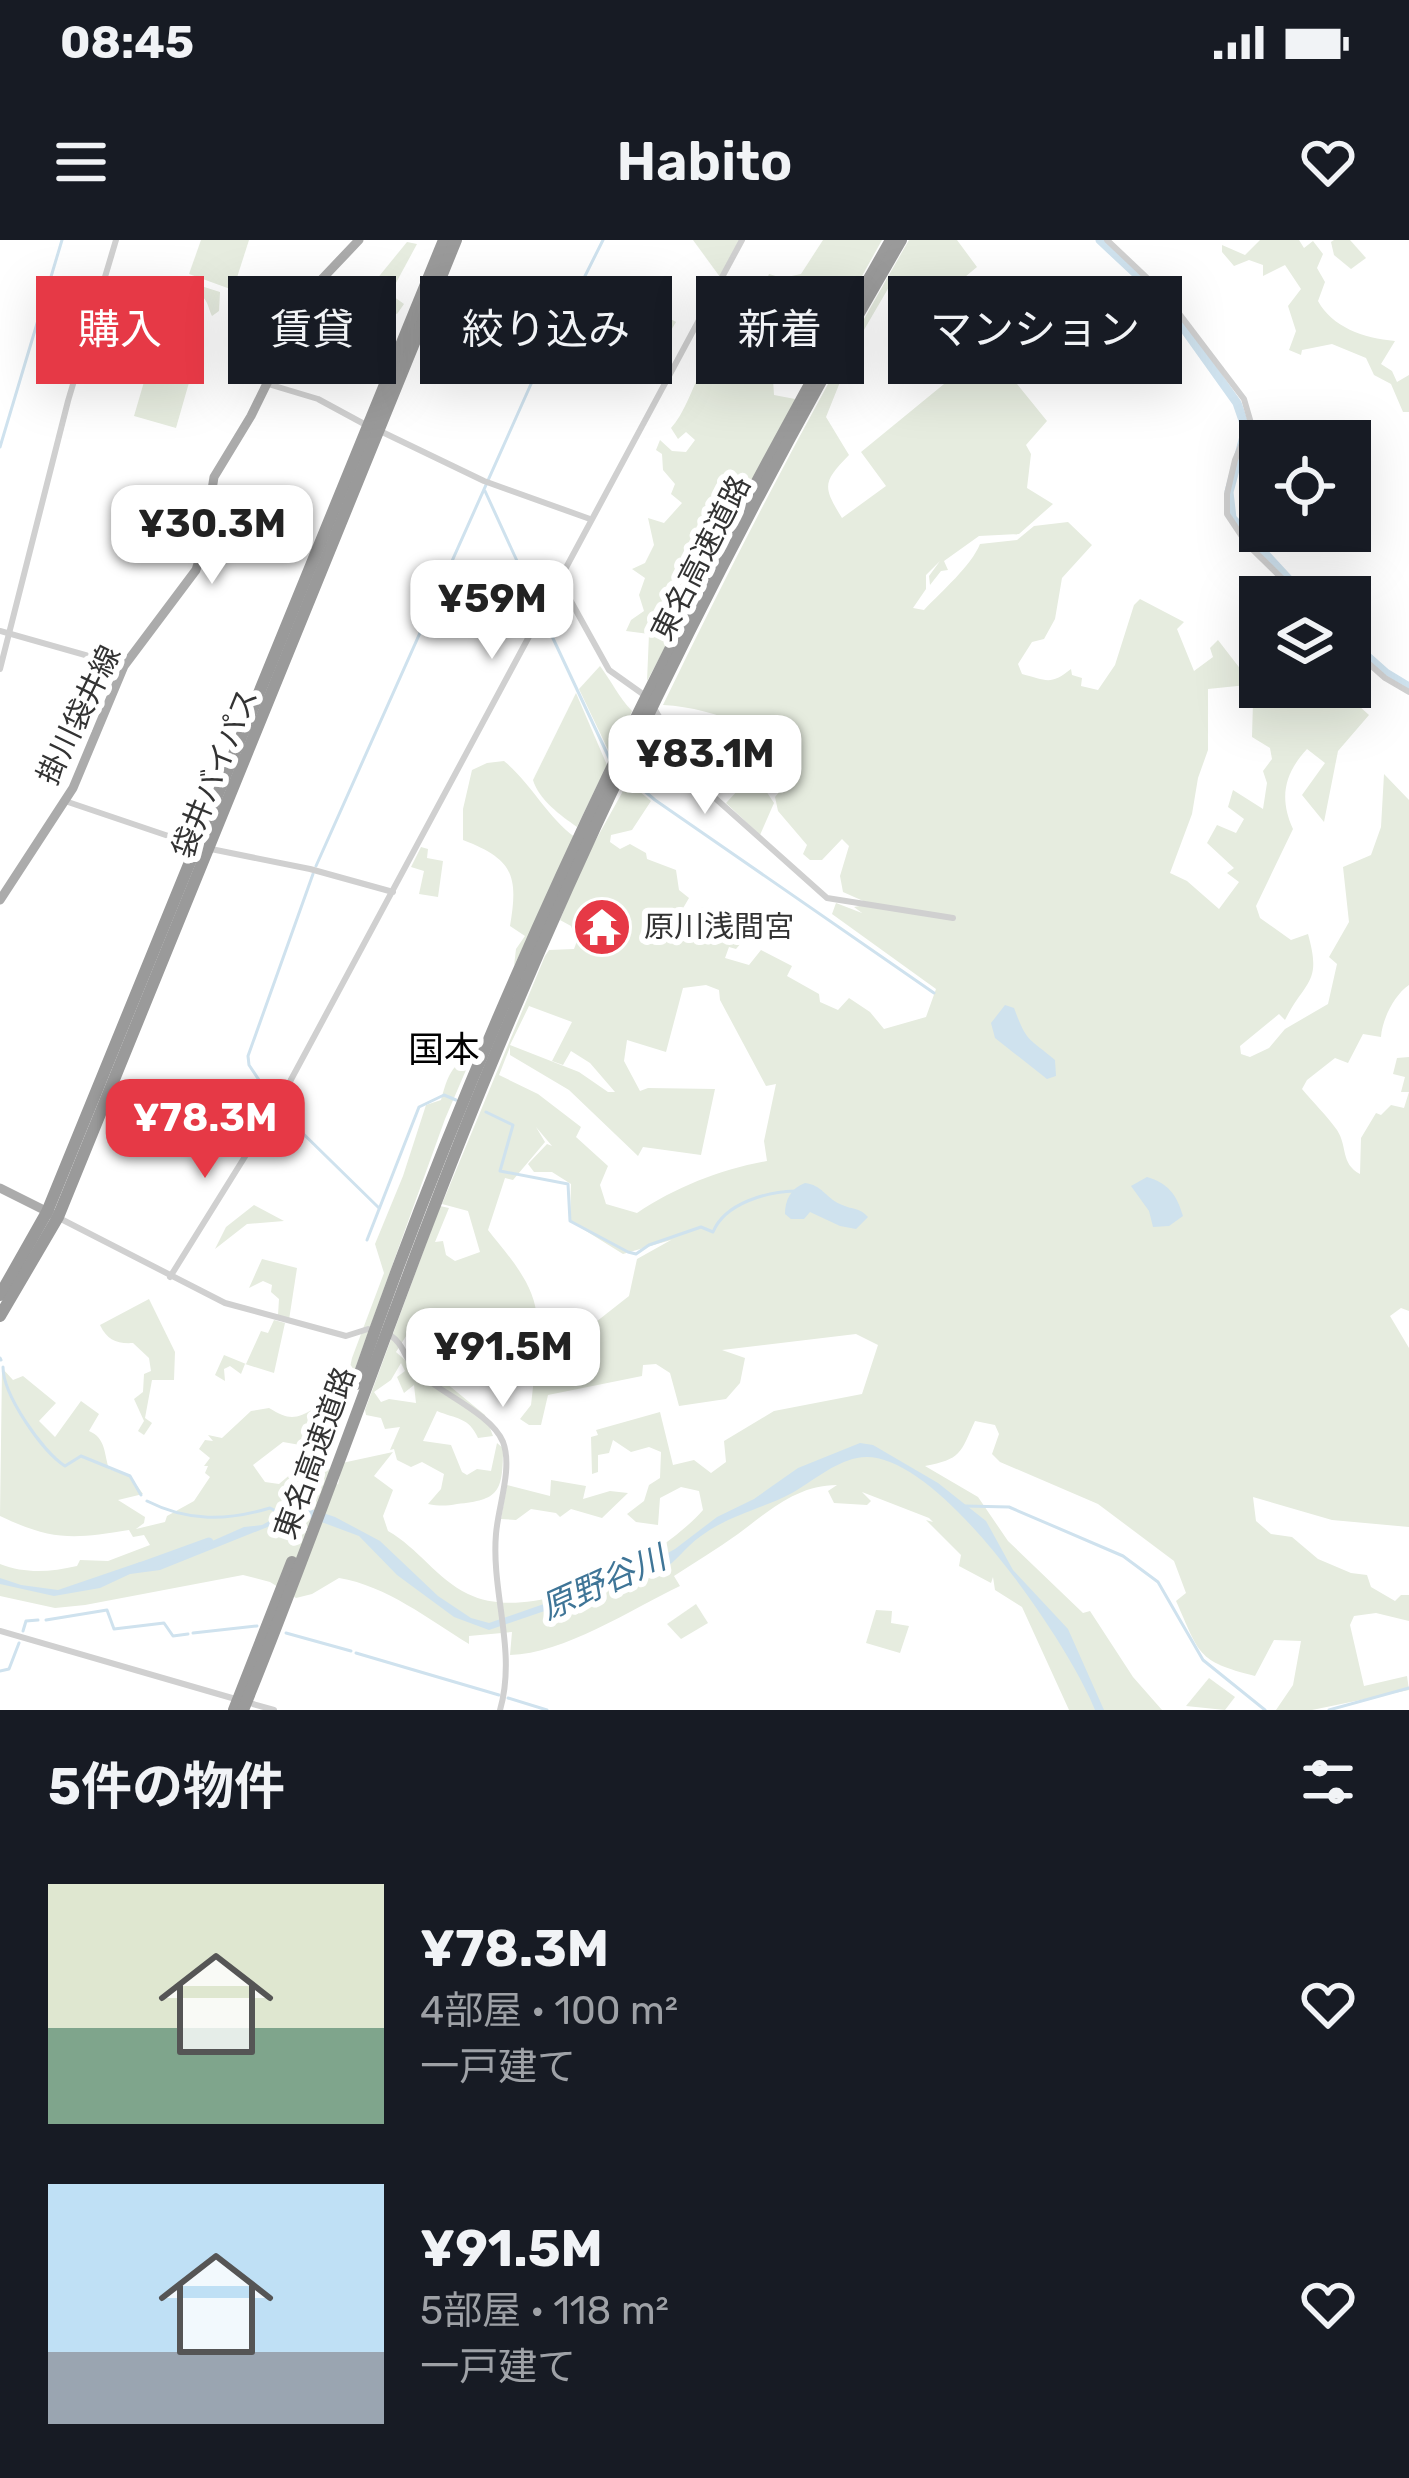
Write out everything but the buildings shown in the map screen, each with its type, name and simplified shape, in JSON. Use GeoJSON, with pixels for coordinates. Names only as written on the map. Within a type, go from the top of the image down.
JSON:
{"type":"FeatureCollection","features":[{"type":"Feature","properties":{"kind":"highway","name":"袋井バイパス"},"geometry":{"type":"LineString","coordinates":[[0,1316],[52,1215],[205,848],[374,428],[444,240]]}},
{"type":"Feature","properties":{"kind":"highway","name":"袋井バイパス"},"geometry":{"type":"LineString","coordinates":[[374,428],[456,240]]}},
{"type":"Feature","properties":{"kind":"highway","name":"東名高速道路"},"geometry":{"type":"LineString","coordinates":[[242,1702],[432,1184],[516,980],[767,463],[891,240]]}},
{"type":"Feature","properties":{"kind":"highway","name":"東名高速道路"},"geometry":{"type":"LineString","coordinates":[[665,671],[901,241]]}},
{"type":"Feature","properties":{"kind":"highway","name":"袋井バイパス"},"geometry":{"type":"LineString","coordinates":[[0,1295],[52,1215]]}},
{"type":"Feature","properties":{"kind":"main road","name":"掛川袋井線"},"geometry":{"type":"LineString","coordinates":[[324,276],[359,240]]}},
{"type":"Feature","properties":{"kind":"main road","name":"掛川袋井線"},"geometry":{"type":"LineString","coordinates":[[0,900],[80,776],[124,666],[196,570],[212,483],[264,384]]}},
{"type":"Feature","properties":{"kind":"main road"},"geometry":{"type":"LineString","coordinates":[[0,1188],[52,1215]]}},
{"type":"Feature","properties":{"kind":"street"},"geometry":{"type":"LineString","coordinates":[[0,670],[68,401],[116,240]]}},
{"type":"Feature","properties":{"kind":"street"},"geometry":{"type":"LineString","coordinates":[[170,1276],[276,1106],[742,240]]}},
{"type":"Feature","properties":{"kind":"street"},"geometry":{"type":"LineString","coordinates":[[1107,240],[1169,300],[1244,399],[1251,423],[1226,494],[1227,514],[1247,544],[1280,576]]}},
{"type":"Feature","properties":{"kind":"street"},"geometry":{"type":"LineString","coordinates":[[268,384],[318,399],[488,483],[590,519]]}},
{"type":"Feature","properties":{"kind":"street"},"geometry":{"type":"LineString","coordinates":[[558,578],[608,670],[651,703],[697,782],[827,898],[952,918]]}},
{"type":"Feature","properties":{"kind":"street"},"geometry":{"type":"LineString","coordinates":[[0,631],[124,666]]}},
{"type":"Feature","properties":{"kind":"street"},"geometry":{"type":"LineString","coordinates":[[1371,666],[1409,692]]}},
{"type":"Feature","properties":{"kind":"street"},"geometry":{"type":"LineString","coordinates":[[65,801],[205,848],[393,892]]}},
{"type":"Feature","properties":{"kind":"street"},"geometry":{"type":"LineString","coordinates":[[52,1215],[232,1306],[346,1336],[368,1329]]}},
{"type":"Feature","properties":{"kind":"street"},"geometry":{"type":"LineString","coordinates":[[390,1335],[400,1342],[415,1370],[500,1436],[506,1458],[495,1551],[506,1655],[500,1710]]}},
{"type":"Feature","properties":{"kind":"street"},"geometry":{"type":"LineString","coordinates":[[0,1631],[274,1710]]}},
{"type":"Feature","properties":{"kind":"shaded area"},"geometry":{"type":"Polygon","coordinates":[[[201,240],[249,240],[237,276],[228,276],[228,288],[189,274],[201,240]]]}},
{"type":"Feature","properties":{"kind":"shaded area"},"geometry":{"type":"Polygon","coordinates":[[[693,240],[741,240],[719,276],[693,240]]]}},
{"type":"Feature","properties":{"kind":"shaded area"},"geometry":{"type":"Polygon","coordinates":[[[823,240],[882,240],[862,276],[792,276],[801,274],[823,240]]]}},
{"type":"Feature","properties":{"kind":"shaded area"},"geometry":{"type":"Polygon","coordinates":[[[909,240],[957,240],[977,267],[966,276],[888,276],[909,240]]]}},
{"type":"Feature","properties":{"kind":"shaded area"},"geometry":{"type":"Polygon","coordinates":[[[1260,240],[1299,240],[1304,248],[1313,241],[1323,254],[1317,268],[1325,282],[1318,301],[1331,318],[1350,330],[1395,341],[1381,364],[1397,382],[1409,375],[1409,412],[1403,412],[1391,384],[1374,375],[1366,358],[1332,344],[1302,350],[1301,355],[1289,350],[1296,331],[1288,306],[1301,289],[1285,265],[1263,276],[1263,265],[1249,260],[1234,266],[1222,252],[1222,245],[1245,255],[1260,240]]]}},
{"type":"Feature","properties":{"kind":"shaded area"},"geometry":{"type":"Polygon","coordinates":[[[1334,240],[1350,240],[1366,258],[1351,269],[1334,255],[1334,240]]]}},
{"type":"Feature","properties":{"kind":"shaded area"},"geometry":{"type":"Polygon","coordinates":[[[407,242],[417,244],[396,283],[396,276],[379,276],[407,242]]]}},
{"type":"Feature","properties":{"kind":"shaded area"},"geometry":{"type":"Polygon","coordinates":[[[888,276],[888,289],[864,330],[864,319],[888,276]]]}},
{"type":"Feature","properties":{"kind":"shaded area"},"geometry":{"type":"Polygon","coordinates":[[[204,287],[220,292],[219,311],[212,316],[204,287]]]}},
{"type":"Feature","properties":{"kind":"shaded area"},"geometry":{"type":"Polygon","coordinates":[[[696,382],[773,384],[774,395],[795,399],[647,681],[649,634],[626,631],[631,620],[644,611],[639,595],[645,578],[632,569],[645,563],[654,545],[648,518],[664,523],[682,503],[671,494],[675,484],[663,470],[662,454],[656,450],[660,440],[672,451],[686,452],[695,440],[686,432],[678,439],[671,428],[696,382]]]}},
{"type":"Feature","properties":{"kind":"shaded area"},"geometry":{"type":"Polygon","coordinates":[[[143,384],[189,384],[176,428],[134,416],[143,384]]]}},
{"type":"Feature","properties":{"kind":"shaded area"},"geometry":{"type":"Polygon","coordinates":[[[829,384],[839,384],[826,417],[849,455],[828,485],[842,518],[886,486],[861,452],[944,384],[1017,384],[1047,421],[1026,445],[1031,454],[1027,488],[1053,504],[1019,534],[979,536],[944,561],[948,570],[941,571],[930,585],[929,576],[940,561],[926,575],[926,589],[913,608],[924,610],[963,570],[980,544],[1017,540],[1034,526],[1068,522],[1092,545],[1062,578],[1055,619],[1044,639],[1032,642],[1018,664],[1022,674],[1053,680],[1071,669],[1072,675],[1082,678],[1081,686],[1098,690],[1115,665],[1140,599],[1184,622],[1177,629],[1194,671],[1213,657],[1210,648],[1218,640],[1239,667],[1239,686],[1208,689],[1208,750],[1192,814],[1170,873],[1187,881],[1219,909],[1239,882],[1227,873],[1234,868],[1207,843],[1217,825],[1236,833],[1244,819],[1228,807],[1233,790],[1263,809],[1267,783],[1263,771],[1272,759],[1270,748],[1252,737],[1253,708],[1361,708],[1369,715],[1338,751],[1324,822],[1302,795],[1325,763],[1307,749],[1289,777],[1285,797],[1293,829],[1256,906],[1260,918],[1291,940],[1308,934],[1312,972],[1285,1020],[1279,1014],[1240,1046],[1241,1054],[1250,1057],[1269,1048],[1285,1029],[1328,1004],[1337,964],[1329,957],[1349,922],[1343,867],[1371,855],[1381,827],[1384,774],[1409,800],[1409,985],[1390,1008],[1381,1037],[1363,1034],[1348,1063],[1335,1058],[1302,1089],[1337,1130],[1347,1160],[1360,1174],[1361,1138],[1376,1113],[1381,1115],[1391,1105],[1404,1108],[1409,1092],[1409,1311],[1401,1308],[1390,1316],[1409,1348],[1409,1527],[1332,1520],[1253,1497],[1256,1521],[1271,1534],[1292,1537],[1318,1559],[1367,1575],[1371,1587],[1395,1601],[1409,1595],[1409,1621],[1376,1613],[1354,1616],[1350,1625],[1364,1686],[1407,1676],[1409,1690],[1312,1710],[1276,1710],[1293,1685],[1301,1641],[1274,1640],[1255,1676],[1210,1660],[1196,1644],[1176,1601],[1186,1593],[1174,1561],[1098,1504],[1000,1462],[992,1454],[999,1434],[995,1425],[975,1421],[958,1453],[925,1466],[978,1497],[1008,1541],[1083,1613],[1090,1611],[1133,1677],[1162,1710],[1069,1710],[1022,1607],[995,1590],[993,1577],[991,1583],[959,1566],[961,1555],[926,1520],[933,1522],[929,1518],[862,1492],[871,1501],[867,1505],[834,1503],[828,1491],[837,1485],[809,1489],[772,1508],[674,1576],[680,1586],[574,1639],[531,1653],[510,1655],[512,1632],[469,1636],[469,1644],[390,1596],[339,1578],[296,1598],[270,1582],[243,1575],[55,1608],[0,1596],[0,1564],[29,1571],[57,1570],[77,1566],[80,1560],[108,1561],[150,1545],[144,1535],[133,1537],[129,1530],[63,1536],[0,1516],[2,1368],[13,1380],[23,1376],[56,1403],[39,1421],[55,1437],[81,1401],[99,1414],[89,1431],[101,1442],[109,1469],[130,1476],[143,1494],[118,1500],[145,1517],[136,1529],[165,1522],[167,1516],[194,1501],[210,1477],[204,1466],[210,1458],[199,1449],[205,1440],[213,1441],[208,1435],[222,1438],[251,1411],[269,1408],[292,1417],[315,1408],[323,1416],[339,1411],[323,1449],[283,1442],[253,1465],[265,1482],[279,1484],[305,1462],[308,1453],[321,1453],[338,1485],[342,1463],[393,1452],[374,1476],[393,1490],[383,1516],[388,1531],[457,1588],[496,1602],[527,1602],[594,1583],[657,1549],[703,1510],[699,1491],[681,1487],[660,1498],[658,1525],[636,1522],[627,1514],[644,1501],[649,1485],[660,1478],[661,1452],[649,1447],[631,1452],[613,1440],[609,1453],[598,1455],[598,1472],[592,1474],[591,1437],[598,1435],[596,1430],[660,1412],[673,1465],[694,1460],[711,1473],[726,1462],[724,1441],[774,1411],[862,1394],[878,1345],[856,1334],[722,1350],[745,1358],[740,1383],[726,1399],[679,1406],[670,1373],[656,1364],[643,1365],[642,1376],[548,1395],[541,1425],[529,1425],[520,1419],[531,1405],[535,1369],[509,1362],[491,1349],[494,1337],[469,1337],[441,1329],[408,1333],[396,1352],[424,1377],[435,1374],[485,1415],[493,1436],[478,1438],[466,1422],[437,1411],[423,1441],[451,1445],[467,1475],[477,1469],[491,1471],[497,1443],[503,1448],[496,1491],[482,1500],[446,1505],[428,1504],[441,1489],[444,1474],[422,1462],[411,1467],[397,1460],[394,1449],[390,1450],[400,1427],[385,1429],[381,1418],[366,1415],[365,1410],[440,1206],[449,1208],[435,1242],[443,1241],[446,1255],[455,1261],[480,1252],[468,1211],[442,1204],[545,956],[549,950],[574,949],[577,941],[571,926],[560,920],[583,863],[628,782],[651,801],[632,830],[611,835],[610,842],[620,849],[630,844],[646,853],[647,859],[676,870],[679,890],[689,898],[682,910],[672,910],[671,919],[679,921],[678,942],[687,940],[700,907],[707,909],[750,942],[729,947],[725,958],[749,965],[761,950],[792,966],[787,976],[819,994],[820,1002],[838,1010],[849,998],[884,1029],[926,1017],[936,989],[832,914],[836,903],[862,913],[854,907],[870,904],[843,892],[840,876],[849,846],[842,839],[822,860],[810,860],[803,854],[807,845],[778,811],[775,797],[791,778],[754,742],[732,749],[758,776],[749,782],[712,751],[744,724],[663,705],[829,384]],[[706,985],[683,988],[666,1052],[627,1040],[624,1061],[640,1091],[715,1089],[701,1155],[643,1147],[638,1156],[569,1090],[510,1055],[510,1047],[499,1075],[538,1094],[581,1127],[576,1137],[608,1166],[600,1185],[606,1204],[637,1213],[699,1180],[767,1161],[764,1141],[776,1084],[766,1086],[719,990],[706,985]],[[529,1006],[510,1045],[615,1092],[590,1063],[571,1051],[563,1065],[552,1061],[572,1022],[529,1006]],[[536,1127],[545,1142],[513,1180],[505,1178],[488,1230],[529,1289],[536,1330],[500,1338],[575,1350],[594,1342],[577,1344],[573,1340],[629,1296],[637,1259],[671,1240],[623,1254],[570,1221],[571,1184],[552,1172],[534,1172],[528,1164],[547,1144],[552,1146],[536,1127]],[[401,1363],[391,1380],[374,1392],[381,1402],[416,1403],[414,1385],[404,1393],[397,1377],[405,1371],[401,1363]]]}},
{"type":"Feature","properties":{"kind":"shaded area"},"geometry":{"type":"Polygon","coordinates":[[[600,666],[632,711],[612,758],[579,689],[600,666]]]}},
{"type":"Feature","properties":{"kind":"shaded area"},"geometry":{"type":"Polygon","coordinates":[[[576,693],[607,765],[577,827],[545,800],[533,780],[576,693]]]}},
{"type":"Feature","properties":{"kind":"shaded area"},"geometry":{"type":"Polygon","coordinates":[[[504,761],[575,837],[514,966],[516,949],[525,936],[510,926],[513,893],[508,871],[492,854],[463,840],[463,809],[472,770],[504,761]]]}},
{"type":"Feature","properties":{"kind":"shaded area"},"geometry":{"type":"Polygon","coordinates":[[[758,779],[774,803],[760,835],[726,803],[758,779]]]}},
{"type":"Feature","properties":{"kind":"shaded area"},"geometry":{"type":"Polygon","coordinates":[[[421,847],[428,849],[427,858],[443,861],[438,897],[419,894],[424,871],[411,867],[421,847]]]}},
{"type":"Feature","properties":{"kind":"shaded area"},"geometry":{"type":"Polygon","coordinates":[[[466,1049],[475,1049],[445,1119],[342,1405],[352,1358],[384,1273],[375,1244],[426,1105],[441,1100],[466,1049]]]}},
{"type":"Feature","properties":{"kind":"shaded area"},"geometry":{"type":"Polygon","coordinates":[[[1409,1057],[1409,1092],[1401,1092],[1405,1077],[1393,1074],[1397,1058],[1409,1057]]]}},
{"type":"Feature","properties":{"kind":"shaded area"},"geometry":{"type":"Polygon","coordinates":[[[254,1205],[284,1221],[247,1224],[215,1249],[226,1227],[254,1205]]]}},
{"type":"Feature","properties":{"kind":"shaded area"},"geometry":{"type":"Polygon","coordinates":[[[262,1259],[297,1268],[289,1320],[278,1315],[279,1299],[271,1292],[272,1285],[263,1281],[249,1288],[262,1259]]]}},
{"type":"Feature","properties":{"kind":"shaded area"},"geometry":{"type":"Polygon","coordinates":[[[149,1299],[175,1352],[174,1380],[152,1380],[145,1418],[152,1423],[144,1435],[138,1431],[144,1421],[134,1399],[143,1392],[144,1374],[151,1371],[149,1358],[133,1343],[109,1338],[100,1325],[149,1299]]]}},
{"type":"Feature","properties":{"kind":"shaded area"},"geometry":{"type":"Polygon","coordinates":[[[274,1320],[285,1323],[274,1373],[245,1364],[241,1374],[230,1366],[224,1369],[225,1381],[215,1375],[224,1355],[246,1364],[261,1331],[268,1333],[274,1320]]]}},
{"type":"Feature","properties":{"kind":"shaded area"},"geometry":{"type":"Polygon","coordinates":[[[551,1480],[586,1486],[583,1499],[610,1491],[628,1493],[602,1518],[571,1509],[560,1517],[531,1509],[516,1520],[501,1519],[507,1485],[550,1496],[551,1480]]]}},
{"type":"Feature","properties":{"kind":"shaded area"},"geometry":{"type":"Polygon","coordinates":[[[696,1604],[708,1623],[681,1639],[667,1624],[696,1604]]]}},
{"type":"Feature","properties":{"kind":"shaded area"},"geometry":{"type":"Polygon","coordinates":[[[876,1610],[892,1611],[891,1623],[909,1626],[900,1653],[866,1643],[876,1610]]]}},
{"type":"Feature","properties":{"kind":"shaded area"},"geometry":{"type":"Polygon","coordinates":[[[1209,1678],[1235,1697],[1225,1710],[1186,1706],[1209,1678]]]}},
{"type":"Feature","properties":{"kind":"water"},"geometry":{"type":"Polygon","coordinates":[[[1005,1005],[1014,1008],[1029,1038],[1055,1060],[1056,1076],[1047,1079],[995,1038],[991,1023],[1005,1005]]]}},
{"type":"Feature","properties":{"kind":"water"},"geometry":{"type":"Polygon","coordinates":[[[1147,1177],[1166,1186],[1178,1202],[1183,1216],[1169,1226],[1153,1227],[1149,1211],[1131,1186],[1147,1177]]]}},
{"type":"Feature","properties":{"kind":"water"},"geometry":{"type":"Polygon","coordinates":[[[805,1183],[868,1217],[856,1229],[810,1212],[804,1219],[791,1219],[785,1214],[788,1199],[805,1183]]]}},
{"type":"Feature","properties":{"kind":"water"},"geometry":{"type":"Polygon","coordinates":[[[860,1443],[873,1445],[938,1483],[986,1521],[1013,1570],[1068,1629],[1104,1710],[1095,1710],[1059,1642],[996,1554],[923,1481],[888,1461],[857,1458],[840,1464],[792,1493],[712,1529],[659,1572],[489,1630],[454,1617],[397,1575],[359,1536],[300,1514],[160,1570],[130,1574],[100,1588],[54,1596],[0,1584],[0,1578],[58,1590],[140,1562],[169,1560],[244,1527],[262,1525],[299,1505],[335,1517],[380,1541],[438,1596],[471,1618],[489,1623],[630,1574],[798,1468],[860,1443]]]}},
{"type":"Feature","properties":{"kind":"waterway"},"geometry":{"type":"LineString","coordinates":[[0,447],[62,240]]}},
{"type":"Feature","properties":{"kind":"waterway"},"geometry":{"type":"LineString","coordinates":[[316,866],[531,384],[603,240]]}},
{"type":"Feature","properties":{"kind":"waterway"},"geometry":{"type":"LineString","coordinates":[[1100,240],[1162,298],[1237,403],[1246,429],[1229,492],[1232,518],[1286,576]]}},
{"type":"Feature","properties":{"kind":"waterway"},"geometry":{"type":"LineString","coordinates":[[485,491],[539,609]]}},
{"type":"Feature","properties":{"kind":"waterway"},"geometry":{"type":"LineString","coordinates":[[543,617],[611,762]]}},
{"type":"Feature","properties":{"kind":"waterway"},"geometry":{"type":"LineString","coordinates":[[1371,660],[1409,687]]}},
{"type":"Feature","properties":{"kind":"waterway"},"geometry":{"type":"LineString","coordinates":[[627,776],[934,993]]}},
{"type":"Feature","properties":{"kind":"waterway"},"geometry":{"type":"LineString","coordinates":[[313,874],[248,1056],[249,1065],[279,1110],[379,1208]]}},
{"type":"Feature","properties":{"kind":"waterway"},"geometry":{"type":"LineString","coordinates":[[367,1240],[419,1107],[444,1095],[456,1100]]}},
{"type":"Feature","properties":{"kind":"waterway"},"geometry":{"type":"LineString","coordinates":[[486,1112],[513,1125],[500,1171],[568,1184],[570,1221],[628,1252],[636,1254],[701,1227],[713,1232],[727,1214],[748,1201],[795,1191]]}},
{"type":"Feature","properties":{"kind":"waterway"},"geometry":{"type":"LineString","coordinates":[[3,1367],[17,1407],[56,1459],[65,1466],[81,1456],[130,1476],[141,1495]]}},
{"type":"Feature","properties":{"kind":"waterway"},"geometry":{"type":"LineString","coordinates":[[147,1501],[193,1516],[223,1517],[270,1508],[282,1514]]}},
{"type":"Feature","properties":{"kind":"waterway"},"geometry":{"type":"LineString","coordinates":[[965,1506],[1009,1507],[1123,1556],[1158,1582],[1203,1660],[1265,1710]]}},
{"type":"Feature","properties":{"kind":"waterway","name":"原野谷川"},"geometry":{"type":"LineString","coordinates":[[140,1567],[209,1542]]}},
{"type":"Feature","properties":{"kind":"waterway"},"geometry":{"type":"LineString","coordinates":[[46,1620],[107,1610],[114,1629],[164,1623],[173,1636],[188,1634]]}},
{"type":"Feature","properties":{"kind":"waterway"},"geometry":{"type":"LineString","coordinates":[[23,1631],[26,1621],[38,1620]]}},
{"type":"Feature","properties":{"kind":"waterway"},"geometry":{"type":"LineString","coordinates":[[193,1633],[257,1626]]}},
{"type":"Feature","properties":{"kind":"waterway"},"geometry":{"type":"LineString","coordinates":[[286,1633],[351,1651]]}},
{"type":"Feature","properties":{"kind":"waterway"},"geometry":{"type":"LineString","coordinates":[[0,1671],[9,1669],[19,1643]]}},
{"type":"Feature","properties":{"kind":"waterway"},"geometry":{"type":"LineString","coordinates":[[356,1653],[499,1695]]}},
{"type":"Feature","properties":{"kind":"waterway"},"geometry":{"type":"LineString","coordinates":[[1329,1710],[1409,1688]]}},
{"type":"Feature","properties":{"kind":"waterway"},"geometry":{"type":"LineString","coordinates":[[508,1698],[547,1710]]}},
{"type":"Feature","properties":{"kind":"place","name":"原川浅間宮"},"geometry":{"type":"Point","coordinates":[602,927]}},
{"type":"Feature","properties":{"kind":"district","name":"国本"},"geometry":{"type":"Point","coordinates":[444,1049]}}]}
